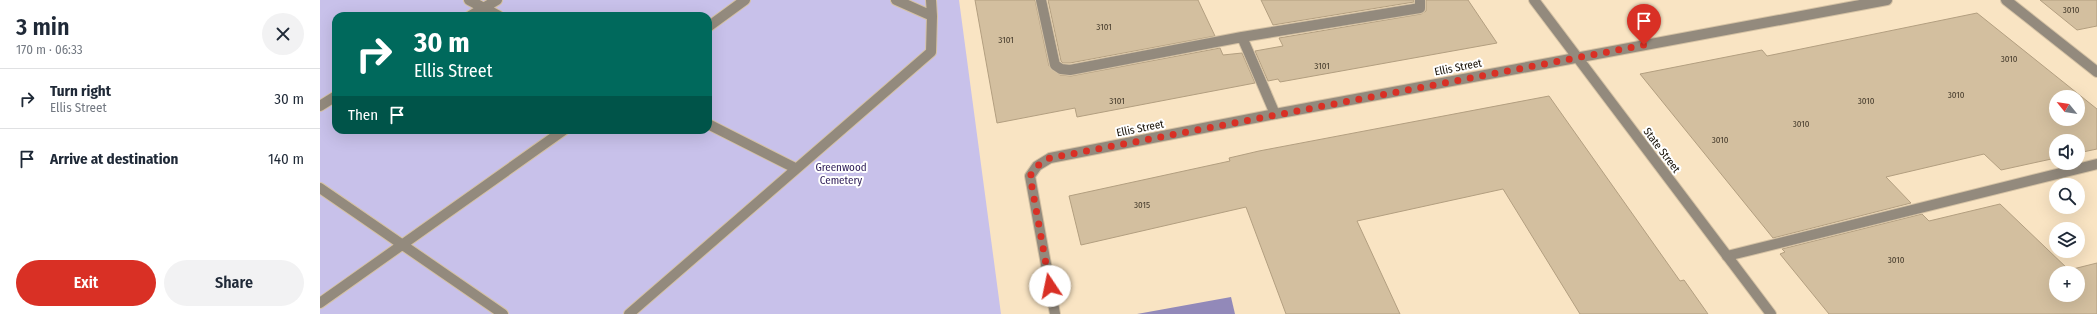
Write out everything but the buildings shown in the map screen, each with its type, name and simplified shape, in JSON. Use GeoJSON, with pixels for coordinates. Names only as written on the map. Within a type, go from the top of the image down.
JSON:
{"type":"FeatureCollection","features":[{"type":"Feature","properties":{"kind":"street"},"geometry":{"type":"LineString","coordinates":[[469,0],[492,12]]}},
{"type":"Feature","properties":{"kind":"street"},"geometry":{"type":"LineString","coordinates":[[477,12],[497,0]]}},
{"type":"Feature","properties":{"kind":"street"},"geometry":{"type":"LineString","coordinates":[[712,24],[746,0]]}},
{"type":"Feature","properties":{"kind":"street"},"geometry":{"type":"LineString","coordinates":[[896,0],[932,16]]}},
{"type":"Feature","properties":{"kind":"street"},"geometry":{"type":"LineString","coordinates":[[629,314],[931,52],[931,0]]}},
{"type":"Feature","properties":{"kind":"street"},"geometry":{"type":"LineString","coordinates":[[1041,0],[1055,65],[1061,69],[1070,70],[1242,37],[1415,9],[1420,8],[1420,0]]}},
{"type":"Feature","properties":{"kind":"street","name":"State Street"},"geometry":{"type":"LineString","coordinates":[[1534,0],[1772,314]]}},
{"type":"Feature","properties":{"kind":"street","name":"Ellis Street"},"geometry":{"type":"LineString","coordinates":[[1055,314],[1030,176],[1037,166],[1050,158],[1275,114],[1887,0]]}},
{"type":"Feature","properties":{"kind":"street"},"geometry":{"type":"LineString","coordinates":[[2006,0],[2097,72]]}},
{"type":"Feature","properties":{"kind":"street"},"geometry":{"type":"LineString","coordinates":[[1242,37],[1275,114]]}},
{"type":"Feature","properties":{"kind":"street"},"geometry":{"type":"LineString","coordinates":[[320,106],[332,98]]}},
{"type":"Feature","properties":{"kind":"street"},"geometry":{"type":"LineString","coordinates":[[712,126],[796,168]]}},
{"type":"Feature","properties":{"kind":"street"},"geometry":{"type":"LineString","coordinates":[[320,303],[558,134]]}},
{"type":"Feature","properties":{"kind":"street"},"geometry":{"type":"LineString","coordinates":[[1728,256],[2097,164]]}},
{"type":"Feature","properties":{"kind":"street"},"geometry":{"type":"LineString","coordinates":[[320,188],[503,314]]}},
{"type":"Feature","properties":{"kind":"green space","name":"Greenwood Cemetery"},"geometry":{"type":"Polygon","coordinates":[[[320,0],[959,0],[1001,314],[320,314],[320,0]]]}},
{"type":"Feature","properties":{"kind":"shaded area"},"geometry":{"type":"Polygon","coordinates":[[[1231,297],[1235,314],[1137,314],[1231,297]]]}},
{"type":"Feature","properties":{"kind":"route"},"geometry":{"type":"LineString","coordinates":[[1050,286],[1030,176],[1037,166],[1050,158],[1644,45]]}}]}
